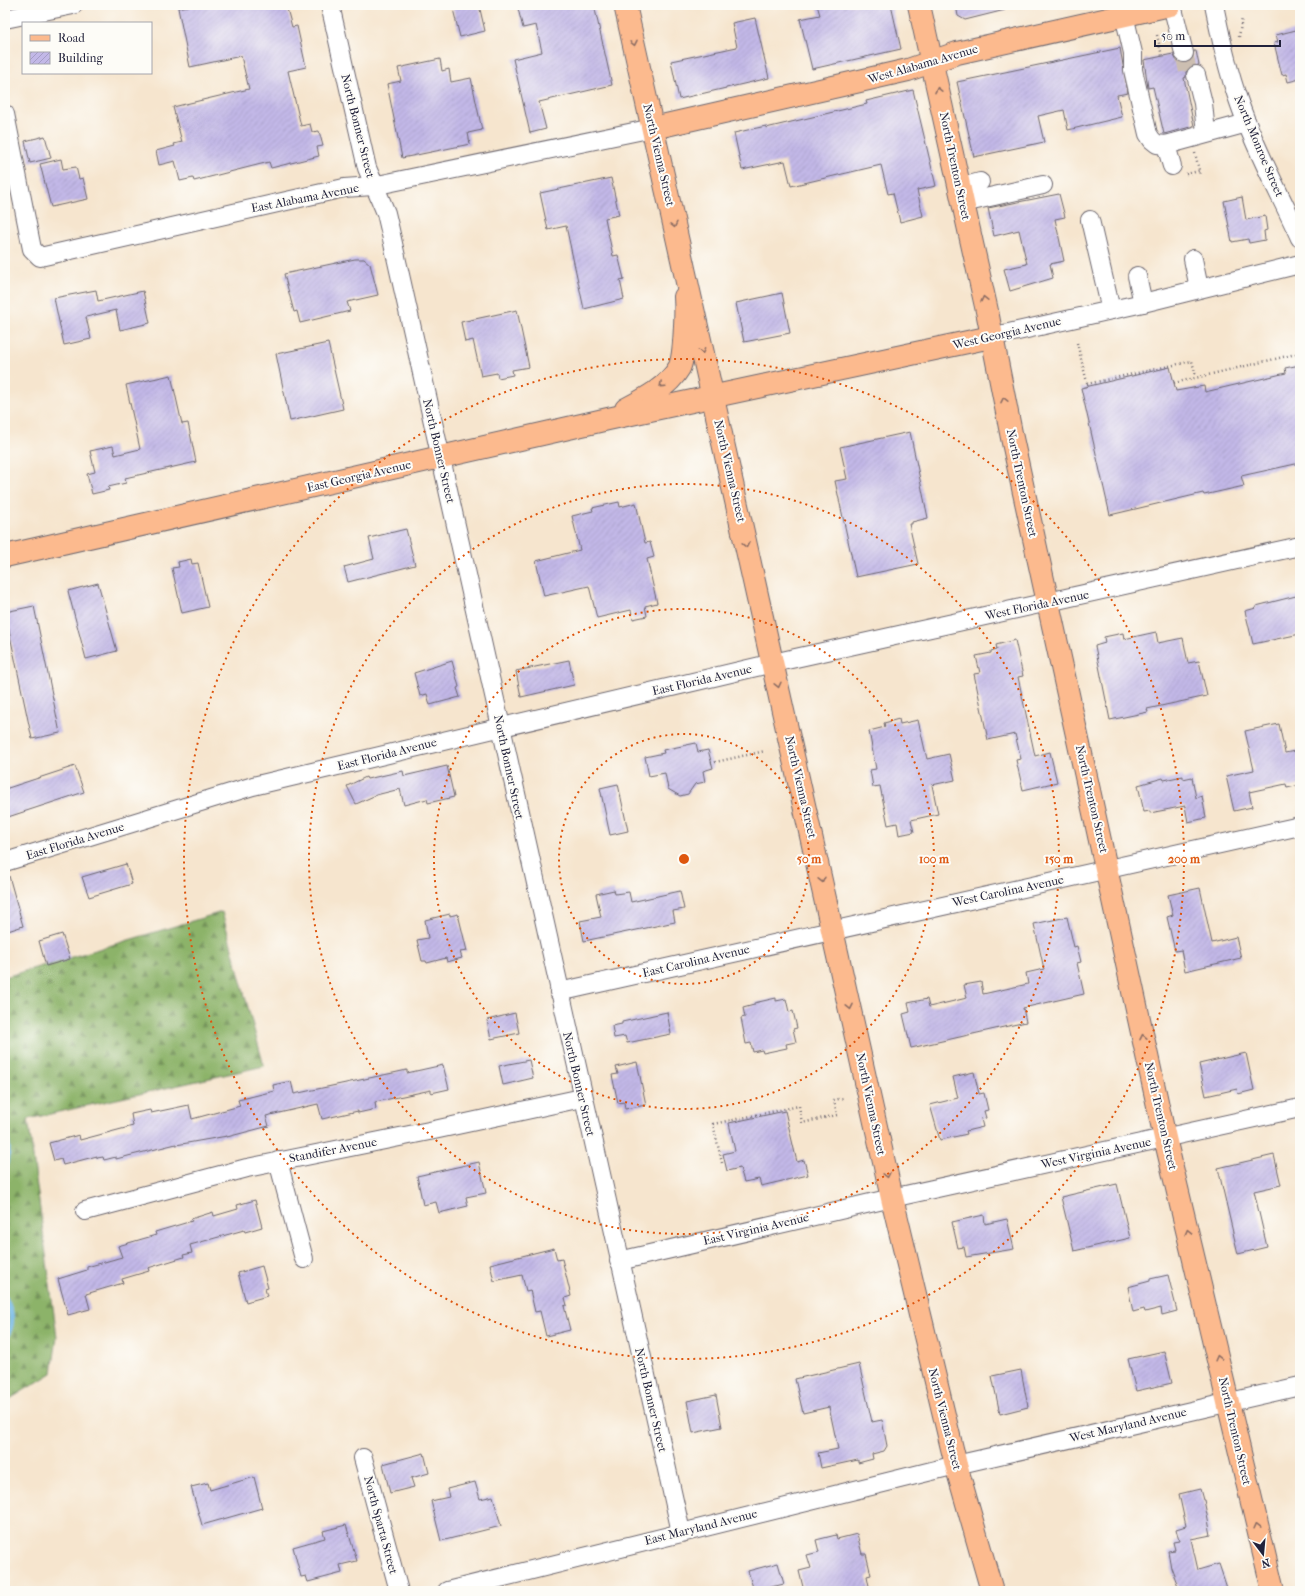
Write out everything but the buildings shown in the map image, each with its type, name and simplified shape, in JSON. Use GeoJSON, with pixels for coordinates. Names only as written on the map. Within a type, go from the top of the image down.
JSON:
{"type":"FeatureCollection","features":[{"type":"Feature","properties":{"kind":"main road","name":"North Vienna Street"},"geometry":{"type":"LineString","coordinates":[[625,5],[892,1198],[956,1465],[992,1591]]}},
{"type":"Feature","properties":{"kind":"main road","name":"North Trenton Street"},"geometry":{"type":"LineString","coordinates":[[918,5],[961,196],[1048,602],[1108,869],[1165,1138],[1229,1401],[1273,1591]]}},
{"type":"Feature","properties":{"kind":"main road","name":"West Alabama Avenue"},"geometry":{"type":"LineString","coordinates":[[652,128],[908,70],[957,53],[1171,5]]}},
{"type":"Feature","properties":{"kind":"main road"},"geometry":{"type":"LineString","coordinates":[[608,419],[649,397],[680,366],[687,316],[681,256]]}},
{"type":"Feature","properties":{"kind":"main road","name":"West Georgia Avenue"},"geometry":{"type":"LineString","coordinates":[[713,398],[991,337]]}},
{"type":"Feature","properties":{"kind":"main road","name":"East Georgia Avenue"},"geometry":{"type":"LineString","coordinates":[[5,556],[608,419],[713,398]]}},
{"type":"Feature","properties":{"kind":"street"},"geometry":{"type":"LineString","coordinates":[[5,19],[73,5]]}},
{"type":"Feature","properties":{"kind":"street","name":"North Bonner Street"},"geometry":{"type":"LineString","coordinates":[[330,5],[367,168],[387,219],[680,1532]]}},
{"type":"Feature","properties":{"kind":"street"},"geometry":{"type":"LineString","coordinates":[[1171,5],[1188,53],[1180,5]]}},
{"type":"Feature","properties":{"kind":"street","name":"North Monroe Street"},"geometry":{"type":"LineString","coordinates":[[1214,5],[1230,74],[1247,123],[1300,238]]}},
{"type":"Feature","properties":{"kind":"street"},"geometry":{"type":"LineString","coordinates":[[1124,15],[1133,53],[1133,70],[1148,134],[1152,140],[1157,144],[1166,145],[1247,123]]}},
{"type":"Feature","properties":{"kind":"street"},"geometry":{"type":"LineString","coordinates":[[1193,76],[1196,104],[1206,133]]}},
{"type":"Feature","properties":{"kind":"street","name":"East Alabama Avenue"},"geometry":{"type":"LineString","coordinates":[[5,114],[32,249],[40,257],[46,257],[344,188],[373,186],[652,128]]}},
{"type":"Feature","properties":{"kind":"street"},"geometry":{"type":"LineString","coordinates":[[1166,145],[1179,170]]}},
{"type":"Feature","properties":{"kind":"street"},"geometry":{"type":"LineString","coordinates":[[961,196],[980,182]]}},
{"type":"Feature","properties":{"kind":"street"},"geometry":{"type":"LineString","coordinates":[[961,196],[1043,185]]}},
{"type":"Feature","properties":{"kind":"street"},"geometry":{"type":"LineString","coordinates":[[1090,220],[1111,310]]}},
{"type":"Feature","properties":{"kind":"street"},"geometry":{"type":"LineString","coordinates":[[1193,259],[1199,288]]}},
{"type":"Feature","properties":{"kind":"street","name":"West Georgia Avenue"},"geometry":{"type":"LineString","coordinates":[[991,337],[1143,303],[1300,264]]}},
{"type":"Feature","properties":{"kind":"street"},"geometry":{"type":"LineString","coordinates":[[1137,276],[1143,303]]}},
{"type":"Feature","properties":{"kind":"street","name":"West Florida Avenue"},"geometry":{"type":"LineString","coordinates":[[773,663],[1300,546]]}},
{"type":"Feature","properties":{"kind":"street","name":"East Florida Avenue"},"geometry":{"type":"LineString","coordinates":[[5,862],[253,786],[500,726],[773,663]]}},
{"type":"Feature","properties":{"kind":"street","name":"West Carolina Avenue"},"geometry":{"type":"LineString","coordinates":[[833,930],[1300,826]]}},
{"type":"Feature","properties":{"kind":"street","name":"East Carolina Avenue"},"geometry":{"type":"LineString","coordinates":[[559,992],[833,930]]}},
{"type":"Feature","properties":{"kind":"street","name":"Standifer Avenue"},"geometry":{"type":"LineString","coordinates":[[85,1211],[247,1168],[582,1098]]}},
{"type":"Feature","properties":{"kind":"street","name":"West Virginia Avenue"},"geometry":{"type":"LineString","coordinates":[[892,1198],[1300,1108]]}},
{"type":"Feature","properties":{"kind":"street"},"geometry":{"type":"LineString","coordinates":[[278,1161],[304,1259]]}},
{"type":"Feature","properties":{"kind":"street","name":"East Virginia Avenue"},"geometry":{"type":"LineString","coordinates":[[619,1261],[892,1198]]}},
{"type":"Feature","properties":{"kind":"street","name":"West Maryland Avenue"},"geometry":{"type":"LineString","coordinates":[[956,1465],[1229,1401],[1300,1386]]}},
{"type":"Feature","properties":{"kind":"street","name":"North Sparta Street"},"geometry":{"type":"LineString","coordinates":[[363,1458],[400,1591]]}},
{"type":"Feature","properties":{"kind":"street","name":"East Maryland Avenue"},"geometry":{"type":"LineString","coordinates":[[447,1591],[680,1532],[956,1465]]}},
{"type":"Feature","properties":{"kind":"path"},"geometry":{"type":"LineString","coordinates":[[1157,35],[1162,56]]}},
{"type":"Feature","properties":{"kind":"path"},"geometry":{"type":"LineString","coordinates":[[1179,170],[1200,172],[1194,149]]}},
{"type":"Feature","properties":{"kind":"path"},"geometry":{"type":"LineString","coordinates":[[1077,343],[1087,385],[1192,361],[1196,377]]}},
{"type":"Feature","properties":{"kind":"path"},"geometry":{"type":"LineString","coordinates":[[1174,383],[1300,353]]}},
{"type":"Feature","properties":{"kind":"path"},"geometry":{"type":"LineString","coordinates":[[711,763],[765,751]]}},
{"type":"Feature","properties":{"kind":"path"},"geometry":{"type":"LineString","coordinates":[[722,1163],[713,1124],[799,1106],[802,1123],[837,1115],[834,1100],[844,1098]]}},
{"type":"Feature","properties":{"kind":"green space"},"geometry":{"type":"Polygon","coordinates":[[[222,912],[264,1066],[28,1119],[57,1337],[52,1373],[5,1402],[5,977],[222,912]]]}},
{"type":"Feature","properties":{"kind":"waterway"},"geometry":{"type":"LineString","coordinates":[[5,1132],[8,1149],[5,1166]]}},
{"type":"Feature","properties":{"kind":"waterway"},"geometry":{"type":"LineString","coordinates":[[5,1298],[11,1313],[10,1328],[5,1337]]}},
{"type":"Feature","properties":{"kind":"waterway"},"geometry":{"type":"LineString","coordinates":[[5,1384],[7,1398],[5,1403]]}},
{"type":"Feature","properties":{"kind":"waterway"},"geometry":{"type":"LineString","coordinates":[[5,1583],[7,1591]]}},
{"type":"Feature","properties":{"kind":"tunnel"},"geometry":{"type":"LineString","coordinates":[[1184,53],[1189,76]]}}]}
